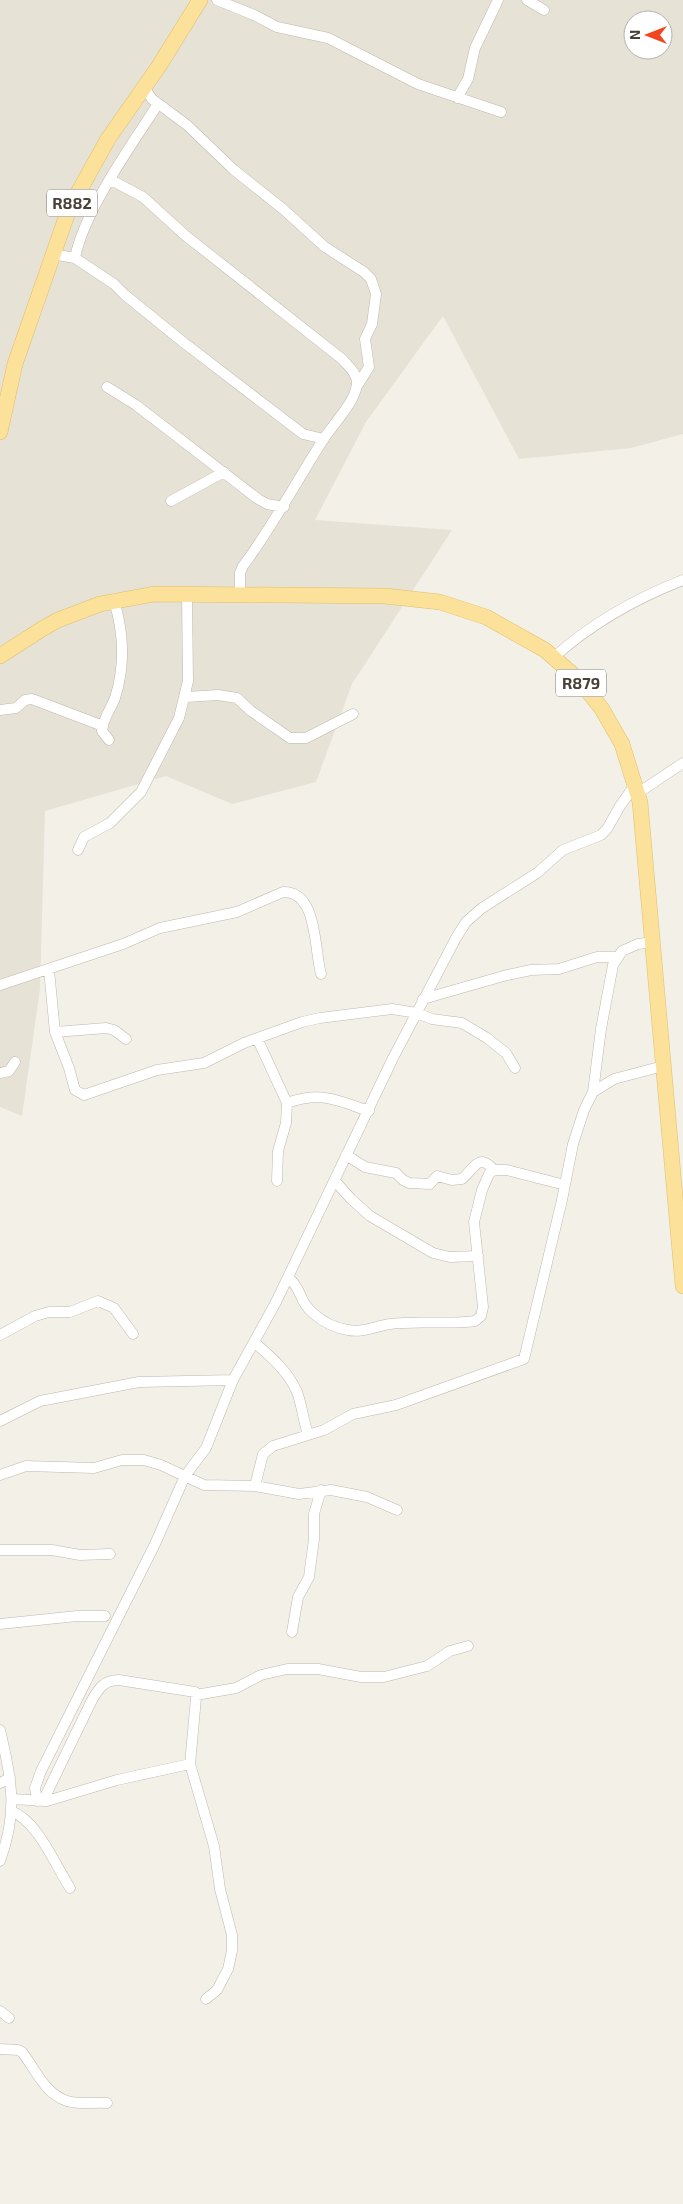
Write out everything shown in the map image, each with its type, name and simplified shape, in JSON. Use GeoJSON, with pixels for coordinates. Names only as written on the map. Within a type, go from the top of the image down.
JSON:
{"type":"FeatureCollection","features":[{"type":"Feature","properties":{"kind":"main road","name":"R882"},"geometry":{"type":"LineString","coordinates":[[0,432],[15,364],[69,209],[108,140],[200,0]]}},
{"type":"Feature","properties":{"kind":"main road","name":"R879"},"geometry":{"type":"LineString","coordinates":[[0,656],[58,620],[100,604],[154,594],[385,596],[440,602],[486,617],[554,657],[579,680],[602,709],[622,744],[636,789],[644,829],[683,1286]]}},
{"type":"Feature","properties":{"kind":"street"},"geometry":{"type":"LineString","coordinates":[[217,0],[254,15],[277,27],[328,38],[418,84],[501,112]]}},
{"type":"Feature","properties":{"kind":"street"},"geometry":{"type":"LineString","coordinates":[[457,98],[468,79],[475,48],[498,0]]}},
{"type":"Feature","properties":{"kind":"street"},"geometry":{"type":"LineString","coordinates":[[528,0],[544,10]]}},
{"type":"Feature","properties":{"kind":"street"},"geometry":{"type":"LineString","coordinates":[[143,86],[158,104],[186,125],[234,170],[283,208],[326,247],[364,272],[375,286],[376,294],[372,324],[365,339],[369,367],[345,410],[324,439],[284,507],[243,566],[240,573],[240,594]]}},
{"type":"Feature","properties":{"kind":"street"},"geometry":{"type":"LineString","coordinates":[[75,258],[83,234],[111,180],[158,104]]}},
{"type":"Feature","properties":{"kind":"street"},"geometry":{"type":"LineString","coordinates":[[111,180],[143,197],[186,236],[342,359],[354,372],[357,386]]}},
{"type":"Feature","properties":{"kind":"street"},"geometry":{"type":"LineString","coordinates":[[52,254],[75,258],[114,284],[184,342],[303,434],[310,443],[314,456]]}},
{"type":"Feature","properties":{"kind":"street"},"geometry":{"type":"LineString","coordinates":[[107,387],[136,405],[258,499],[267,504],[284,507]]}},
{"type":"Feature","properties":{"kind":"street"},"geometry":{"type":"LineString","coordinates":[[303,434],[324,439]]}},
{"type":"Feature","properties":{"kind":"street"},"geometry":{"type":"LineString","coordinates":[[171,501],[224,472]]}},
{"type":"Feature","properties":{"kind":"street"},"geometry":{"type":"LineString","coordinates":[[554,657],[590,628],[683,580]]}},
{"type":"Feature","properties":{"kind":"street"},"geometry":{"type":"LineString","coordinates":[[78,850],[84,837],[110,823],[140,792],[179,718],[186,697],[188,681],[187,594]]}},
{"type":"Feature","properties":{"kind":"street"},"geometry":{"type":"LineString","coordinates":[[109,740],[103,733],[103,726],[114,701],[122,666],[122,642],[114,601]]}},
{"type":"Feature","properties":{"kind":"street"},"geometry":{"type":"LineString","coordinates":[[186,697],[218,695],[237,698],[251,711],[290,738],[298,739],[306,738],[353,714]]}},
{"type":"Feature","properties":{"kind":"street"},"geometry":{"type":"LineString","coordinates":[[0,710],[16,708],[25,700],[32,700],[103,726]]}},
{"type":"Feature","properties":{"kind":"street"},"geometry":{"type":"LineString","coordinates":[[40,1800],[35,1788],[41,1771],[155,1544],[186,1476],[206,1448],[233,1380],[288,1277],[423,999],[466,922],[482,908],[546,866],[563,850],[601,835],[607,830],[620,806],[636,789],[683,764]]}},
{"type":"Feature","properties":{"kind":"street"},"geometry":{"type":"LineString","coordinates":[[0,985],[124,944],[160,928],[237,912],[283,892],[295,893],[306,905],[312,918],[315,950],[321,974]]}},
{"type":"Feature","properties":{"kind":"street"},"geometry":{"type":"LineString","coordinates":[[255,1486],[263,1454],[267,1450],[308,1434],[324,1430],[353,1414],[396,1404],[524,1359],[576,1132],[593,1092],[601,1029],[613,965],[616,957],[628,948],[653,942]]}},
{"type":"Feature","properties":{"kind":"street"},"geometry":{"type":"LineString","coordinates":[[423,999],[507,975],[531,970],[560,969],[597,958],[616,957]]}},
{"type":"Feature","properties":{"kind":"street"},"geometry":{"type":"LineString","coordinates":[[49,970],[55,1032],[67,1060],[75,1090],[84,1095],[157,1070],[204,1063],[257,1038],[320,1018],[392,1009],[417,1013],[432,1019],[457,1021],[472,1028],[506,1053],[516,1068]]}},
{"type":"Feature","properties":{"kind":"street"},"geometry":{"type":"LineString","coordinates":[[55,1032],[106,1028],[114,1030],[126,1039]]}},
{"type":"Feature","properties":{"kind":"street"},"geometry":{"type":"LineString","coordinates":[[257,1038],[288,1103],[287,1117],[278,1152],[277,1181]]}},
{"type":"Feature","properties":{"kind":"street"},"geometry":{"type":"LineString","coordinates":[[0,1073],[9,1071],[15,1062]]}},
{"type":"Feature","properties":{"kind":"street"},"geometry":{"type":"LineString","coordinates":[[593,1092],[614,1078],[663,1066]]}},
{"type":"Feature","properties":{"kind":"street"},"geometry":{"type":"LineString","coordinates":[[288,1103],[300,1098],[319,1096],[368,1111]]}},
{"type":"Feature","properties":{"kind":"street"},"geometry":{"type":"LineString","coordinates":[[346,1155],[365,1167],[396,1173],[403,1180],[410,1183],[430,1184],[437,1176],[458,1180],[465,1176],[472,1166],[481,1162],[487,1163],[494,1170]]}},
{"type":"Feature","properties":{"kind":"street"},"geometry":{"type":"LineString","coordinates":[[288,1277],[298,1285],[303,1303],[314,1314],[334,1326],[350,1330],[362,1330],[388,1324],[475,1321],[481,1316],[483,1307],[474,1229],[485,1181],[489,1174],[494,1170],[513,1171],[565,1184]]}},
{"type":"Feature","properties":{"kind":"street"},"geometry":{"type":"LineString","coordinates":[[335,1181],[370,1216],[433,1252],[450,1257],[478,1256]]}},
{"type":"Feature","properties":{"kind":"street"},"geometry":{"type":"LineString","coordinates":[[0,1335],[35,1316],[49,1312],[78,1310],[98,1301],[114,1308],[133,1334]]}},
{"type":"Feature","properties":{"kind":"street"},"geometry":{"type":"LineString","coordinates":[[254,1342],[278,1363],[293,1384],[300,1401],[308,1434]]}},
{"type":"Feature","properties":{"kind":"street"},"geometry":{"type":"LineString","coordinates":[[0,1421],[40,1401],[139,1382],[233,1380]]}},
{"type":"Feature","properties":{"kind":"street"},"geometry":{"type":"LineString","coordinates":[[0,1475],[26,1466],[94,1468],[113,1461],[135,1459],[161,1465],[204,1485],[255,1486],[298,1494],[321,1490],[348,1492],[367,1497],[397,1510]]}},
{"type":"Feature","properties":{"kind":"street"},"geometry":{"type":"LineString","coordinates":[[292,1632],[298,1597],[309,1577],[314,1539],[314,1514],[321,1490]]}},
{"type":"Feature","properties":{"kind":"street"},"geometry":{"type":"LineString","coordinates":[[0,1550],[52,1550],[80,1555],[110,1554]]}},
{"type":"Feature","properties":{"kind":"street"},"geometry":{"type":"LineString","coordinates":[[0,1624],[77,1616],[106,1616]]}},
{"type":"Feature","properties":{"kind":"street"},"geometry":{"type":"LineString","coordinates":[[196,1695],[236,1688],[261,1675],[287,1669],[318,1669],[361,1677],[384,1677],[427,1666],[450,1651],[468,1646]]}},
{"type":"Feature","properties":{"kind":"street"},"geometry":{"type":"LineString","coordinates":[[40,1800],[92,1700],[100,1687],[107,1681],[119,1680],[193,1690],[196,1695],[190,1764],[214,1846],[220,1889],[232,1935],[232,1951],[228,1969],[217,1990],[206,2000]]}},
{"type":"Feature","properties":{"kind":"street"},"geometry":{"type":"LineString","coordinates":[[0,1730],[10,1778],[12,1798],[9,1835],[0,1862]]}},
{"type":"Feature","properties":{"kind":"street"},"geometry":{"type":"LineString","coordinates":[[12,1798],[40,1800],[190,1764]]}},
{"type":"Feature","properties":{"kind":"street"},"geometry":{"type":"LineString","coordinates":[[0,1783],[10,1778]]}},
{"type":"Feature","properties":{"kind":"street"},"geometry":{"type":"LineString","coordinates":[[11,1811],[21,1817],[35,1830],[70,1888]]}},
{"type":"Feature","properties":{"kind":"street"},"geometry":{"type":"LineString","coordinates":[[0,2011],[8,2018]]}},
{"type":"Feature","properties":{"kind":"street"},"geometry":{"type":"LineString","coordinates":[[0,2049],[22,2052],[43,2084],[67,2101],[107,2103]]}},
{"type":"Feature","properties":{"kind":"shaded area"},"geometry":{"type":"Polygon","coordinates":[[[0,0],[683,0],[683,434],[631,448],[519,459],[443,316],[366,422],[315,520],[452,530],[352,684],[316,782],[232,804],[166,776],[45,811],[40,989],[22,1116],[0,1107],[0,0]]]}}]}
